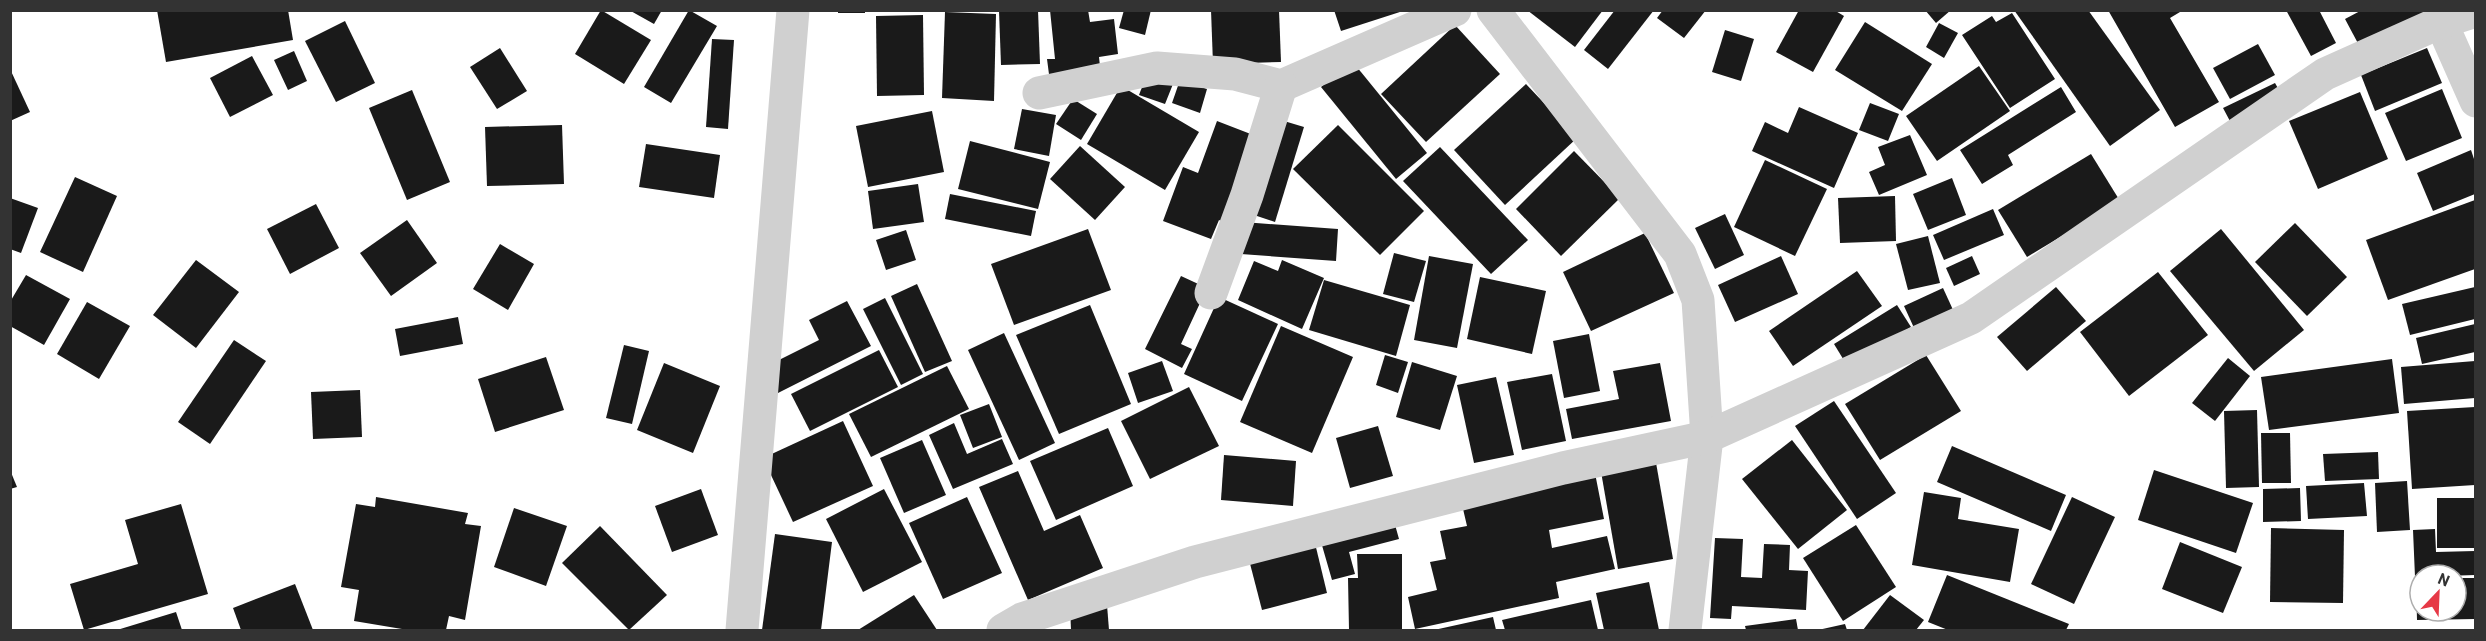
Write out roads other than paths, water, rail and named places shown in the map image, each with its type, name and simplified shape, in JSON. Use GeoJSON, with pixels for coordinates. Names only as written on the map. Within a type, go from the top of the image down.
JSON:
{"type":"FeatureCollection","features":[{"type":"Feature","properties":{"kind":"street"},"geometry":{"type":"LineString","coordinates":[[742,630],[793,10]]}},
{"type":"Feature","properties":{"kind":"street"},"geometry":{"type":"LineString","coordinates":[[1039,93],[1157,68],[1235,74],[1281,86],[1455,10]]}},
{"type":"Feature","properties":{"kind":"street"},"geometry":{"type":"LineString","coordinates":[[1493,10],[1680,254],[1698,300],[1707,437],[1685,630]]}},
{"type":"Feature","properties":{"kind":"street"},"geometry":{"type":"LineString","coordinates":[[1003,630],[1022,619],[1195,562],[1563,468],[1707,437],[1971,318],[2325,74],[2440,22],[2475,11]]}},
{"type":"Feature","properties":{"kind":"street"},"geometry":{"type":"LineString","coordinates":[[2440,22],[2475,101]]}},
{"type":"Feature","properties":{"kind":"street"},"geometry":{"type":"LineString","coordinates":[[1211,293],[1247,195],[1281,86]]}}]}
